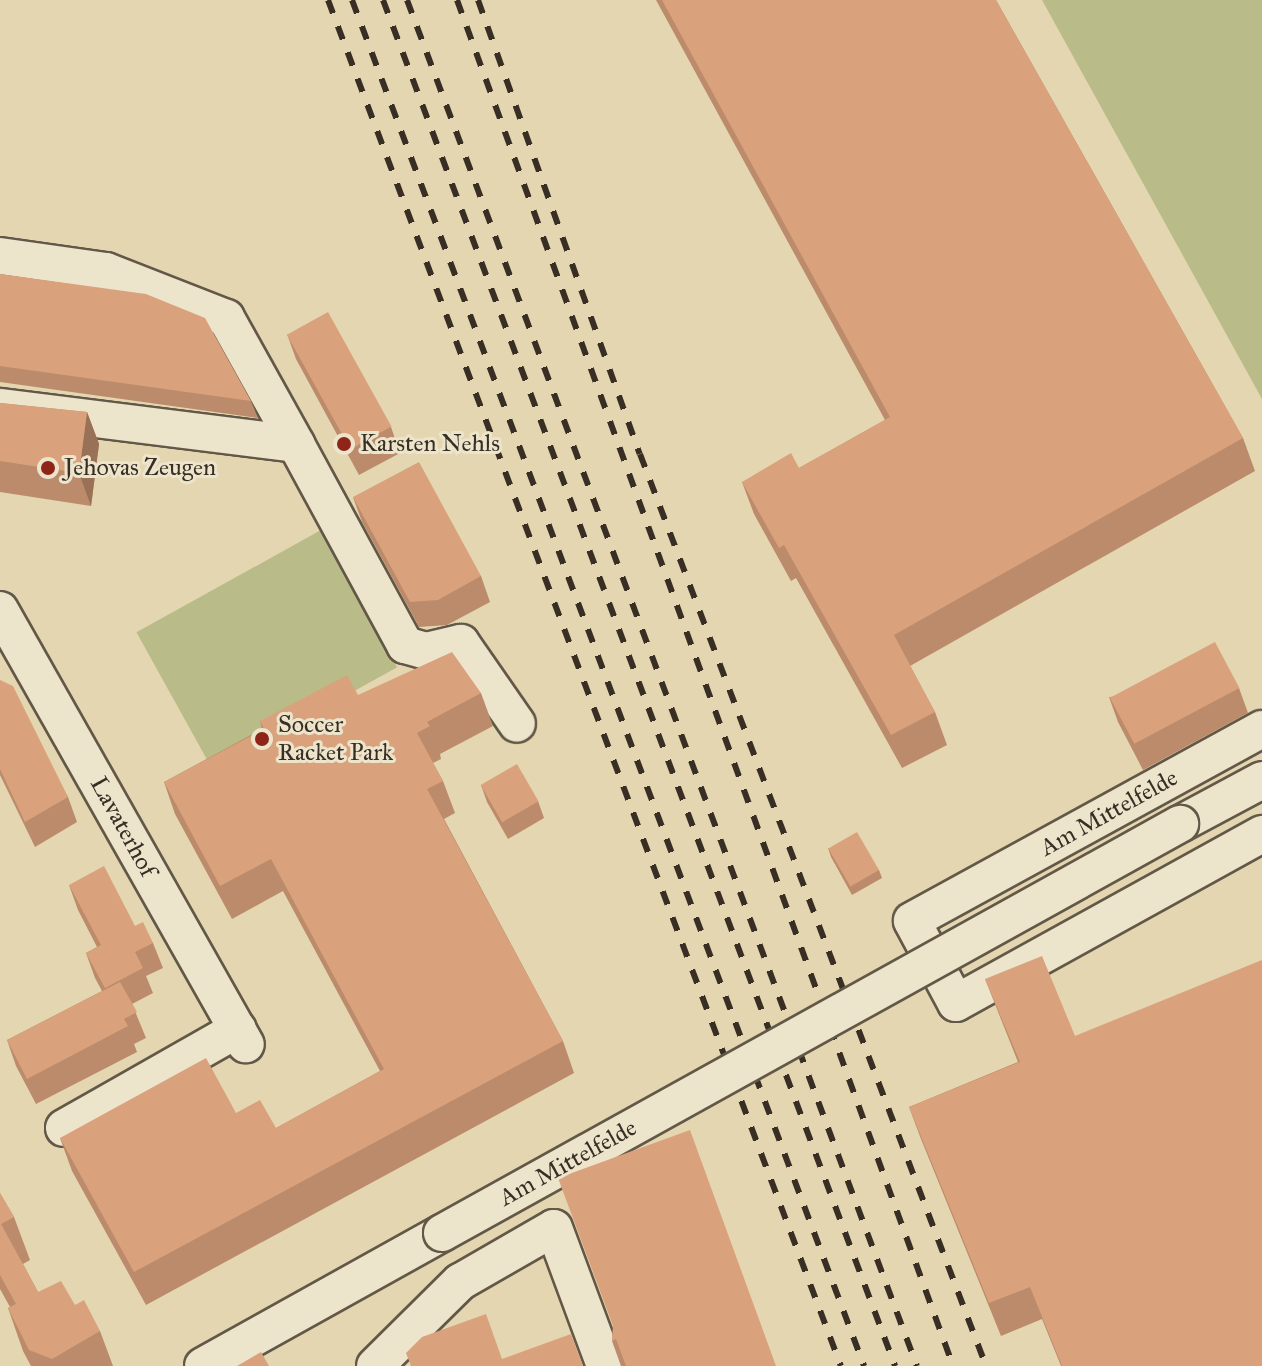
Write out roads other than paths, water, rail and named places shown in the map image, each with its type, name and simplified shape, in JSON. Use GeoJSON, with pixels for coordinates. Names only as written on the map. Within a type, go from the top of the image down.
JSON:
{"type":"FeatureCollection","features":[{"type":"Feature","properties":{"kind":"street"},"geometry":{"type":"LineString","coordinates":[[0,256],[106,271],[226,318],[405,645],[426,651],[461,643],[517,724]]}},
{"type":"Feature","properties":{"kind":"street"},"geometry":{"type":"LineString","coordinates":[[0,407],[296,444]]}},
{"type":"Feature","properties":{"kind":"street","name":"Lavaterhof"},"geometry":{"type":"LineString","coordinates":[[0,610],[242,1036],[64,1128]]}},
{"type":"Feature","properties":{"kind":"street","name":"Am Mittelfelde"},"geometry":{"type":"LineString","coordinates":[[1262,729],[912,921],[956,1003],[1262,834]]}},
{"type":"Feature","properties":{"kind":"street","name":"Am Mittelfelde"},"geometry":{"type":"LineString","coordinates":[[203,1366],[1262,780]]}},
{"type":"Feature","properties":{"kind":"street","name":"Am Mittelfelde"},"geometry":{"type":"LineString","coordinates":[[375,1366],[460,1282],[554,1228],[605,1366]]}},
{"type":"Feature","properties":{"kind":"railway"},"geometry":{"type":"LineString","coordinates":[[328,0],[841,1366]]}},
{"type":"Feature","properties":{"kind":"railway"},"geometry":{"type":"LineString","coordinates":[[352,0],[864,1366]]}},
{"type":"Feature","properties":{"kind":"railway"},"geometry":{"type":"LineString","coordinates":[[383,0],[895,1366]]}},
{"type":"Feature","properties":{"kind":"railway"},"geometry":{"type":"LineString","coordinates":[[407,0],[917,1366]]}},
{"type":"Feature","properties":{"kind":"railway"},"geometry":{"type":"LineString","coordinates":[[457,0],[953,1366]]}},
{"type":"Feature","properties":{"kind":"railway"},"geometry":{"type":"LineString","coordinates":[[478,0],[640,454],[986,1366]]}},
{"type":"Feature","properties":{"kind":"place","name":"Karsten Nehls"},"geometry":{"type":"Point","coordinates":[344,444]}},
{"type":"Feature","properties":{"kind":"place","name":"Jehovas Zeugen"},"geometry":{"type":"Point","coordinates":[48,468]}},
{"type":"Feature","properties":{"kind":"place","name":"Soccer Racket Park"},"geometry":{"type":"Point","coordinates":[262,739]}}]}
